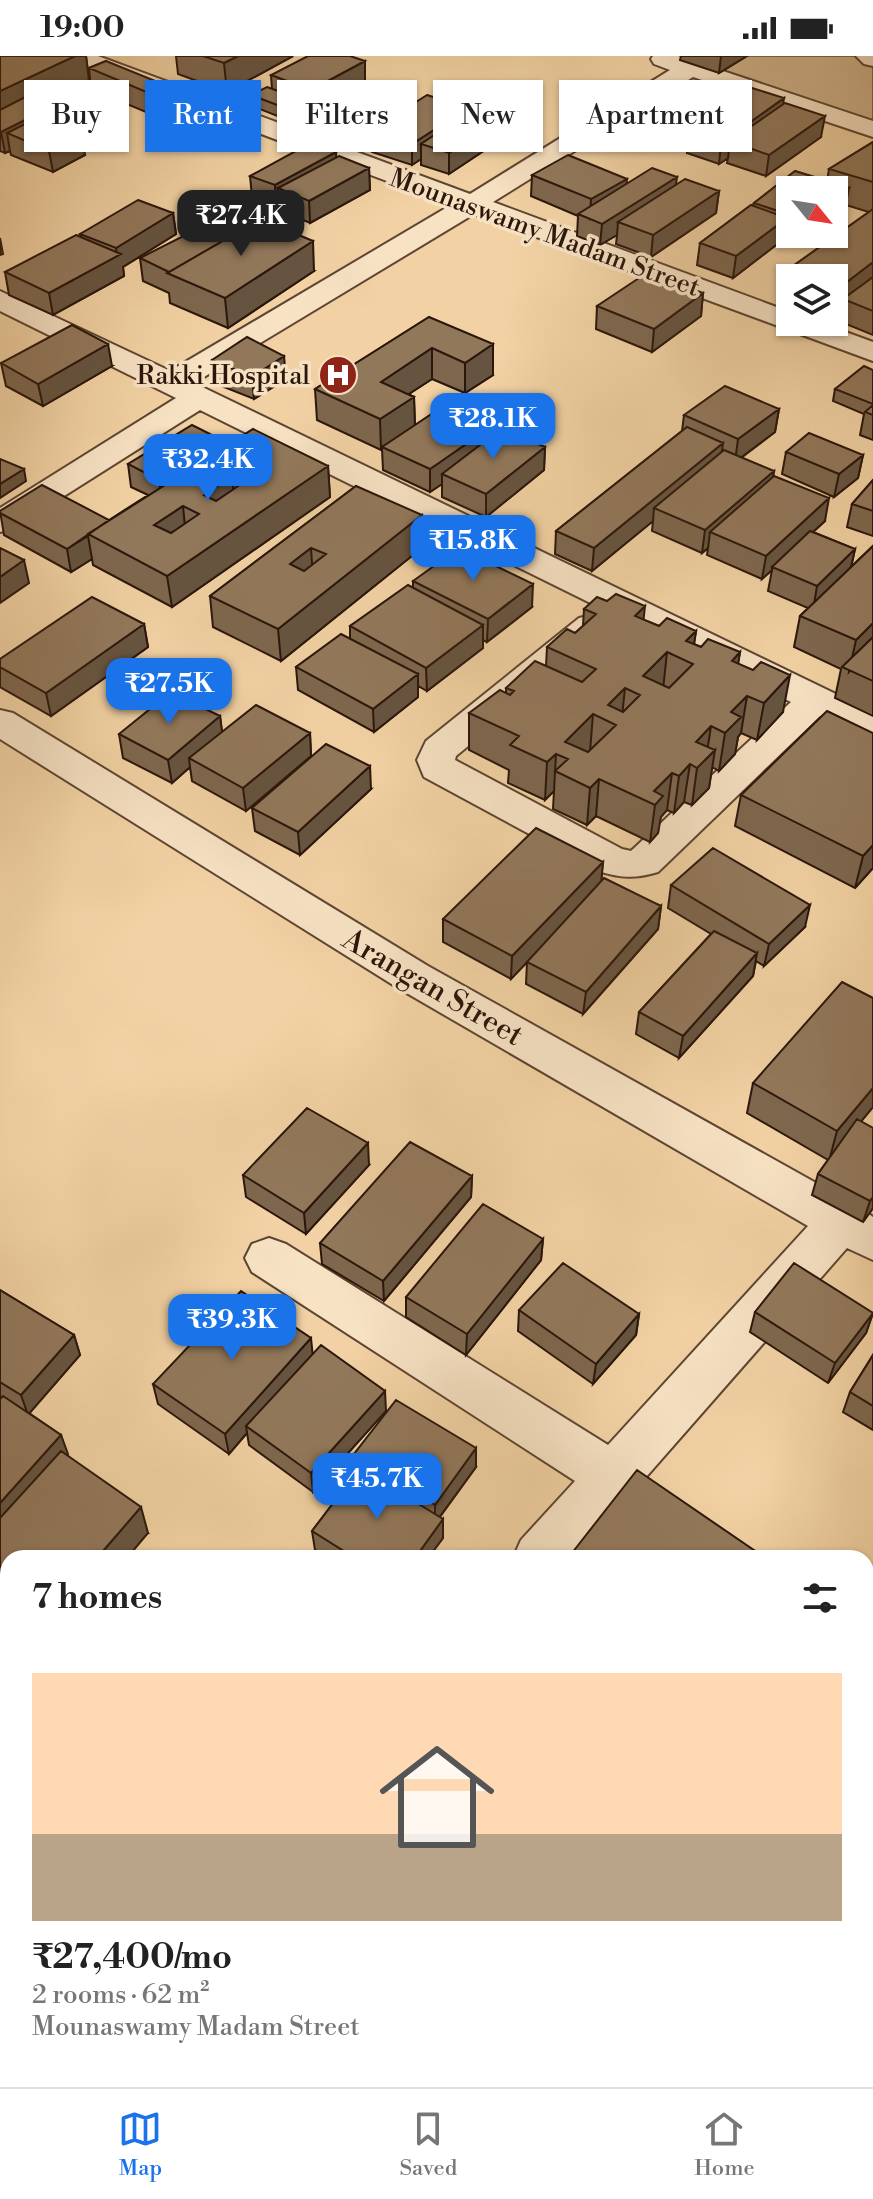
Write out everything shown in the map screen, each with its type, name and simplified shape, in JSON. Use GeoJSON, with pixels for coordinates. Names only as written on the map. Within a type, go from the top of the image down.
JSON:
{"type":"FeatureCollection","features":[{"type":"Feature","properties":{"kind":"street","name":"Mounaswamy Madam Street"},"geometry":{"type":"LineString","coordinates":[[75,56],[776,317]]}},
{"type":"Feature","properties":{"kind":"street"},"geometry":{"type":"LineString","coordinates":[[653,56],[873,129]]}},
{"type":"Feature","properties":{"kind":"street"},"geometry":{"type":"LineString","coordinates":[[0,522],[186,390],[470,205],[690,68]]}},
{"type":"Feature","properties":{"kind":"street"},"geometry":{"type":"LineString","coordinates":[[0,300],[186,390],[610,612],[806,708],[873,727]]}},
{"type":"Feature","properties":{"kind":"street","name":"Mounaswamy Madam Street"},"geometry":{"type":"LineString","coordinates":[[829,336],[873,352]]}},
{"type":"Feature","properties":{"kind":"street"},"geometry":{"type":"LineString","coordinates":[[610,612],[439,750],[437,768],[612,861],[633,865],[644,862],[806,708]]}},
{"type":"Feature","properties":{"kind":"street","name":"Arangan Street"},"geometry":{"type":"LineString","coordinates":[[0,722],[413,977],[858,1231]]}},
{"type":"Feature","properties":{"kind":"street"},"geometry":{"type":"LineString","coordinates":[[547,1550],[613,1477],[858,1231]]}},
{"type":"Feature","properties":{"kind":"street"},"geometry":{"type":"LineString","coordinates":[[269,1258],[613,1477]]}},
{"type":"Feature","properties":{"kind":"shaded area"},"geometry":{"type":"Polygon","coordinates":[[[747,56],[860,56],[873,64],[873,124],[752,84],[752,80],[740,80],[719,73],[747,56]]]}},
{"type":"Feature","properties":{"kind":"building"},"geometry":{"type":"Polygon","coordinates":[[[0,56],[75,56],[0,91],[0,56]]]}},
{"type":"Feature","properties":{"kind":"building"},"geometry":{"type":"Polygon","coordinates":[[[203,56],[238,56],[224,63],[203,56]]]}},
{"type":"Feature","properties":{"kind":"building"},"geometry":{"type":"Polygon","coordinates":[[[308,56],[350,56],[365,61],[330,80],[284,80],[271,75],[308,56]]]}},
{"type":"Feature","properties":{"kind":"building"},"geometry":{"type":"Polygon","coordinates":[[[106,61],[153,80],[145,80],[145,91],[129,85],[129,80],[118,80],[89,68],[106,61]]]}},
{"type":"Feature","properties":{"kind":"building"},"geometry":{"type":"Polygon","coordinates":[[[267,87],[277,91],[277,105],[261,99],[261,90],[267,87]]]}},
{"type":"Feature","properties":{"kind":"building"},"geometry":{"type":"Polygon","coordinates":[[[752,88],[784,98],[752,121],[752,88]]]}},
{"type":"Feature","properties":{"kind":"building"},"geometry":{"type":"Polygon","coordinates":[[[427,95],[433,97],[433,130],[417,141],[417,101],[427,95]]]}},
{"type":"Feature","properties":{"kind":"building"},"geometry":{"type":"Polygon","coordinates":[[[24,98],[24,120],[0,132],[0,110],[24,98]]]}},
{"type":"Feature","properties":{"kind":"building"},"geometry":{"type":"Polygon","coordinates":[[[785,103],[825,116],[769,155],[752,149],[752,126],[785,103]]]}},
{"type":"Feature","properties":{"kind":"building"},"geometry":{"type":"Polygon","coordinates":[[[24,124],[24,140],[7,133],[24,124]]]}},
{"type":"Feature","properties":{"kind":"building"},"geometry":{"type":"Polygon","coordinates":[[[433,136],[433,148],[421,144],[433,136]]]}},
{"type":"Feature","properties":{"kind":"building"},"geometry":{"type":"Polygon","coordinates":[[[873,142],[873,182],[829,169],[873,142]]]}},
{"type":"Feature","properties":{"kind":"building"},"geometry":{"type":"Polygon","coordinates":[[[294,152],[336,152],[275,185],[250,176],[294,152]]]}},
{"type":"Feature","properties":{"kind":"building"},"geometry":{"type":"Polygon","coordinates":[[[568,155],[627,179],[591,199],[532,175],[568,155]]]}},
{"type":"Feature","properties":{"kind":"building"},"geometry":{"type":"Polygon","coordinates":[[[339,156],[369,168],[309,201],[278,188],[339,156]]]}},
{"type":"Feature","properties":{"kind":"building"},"geometry":{"type":"Polygon","coordinates":[[[652,168],[677,177],[602,224],[578,214],[652,168]]]}},
{"type":"Feature","properties":{"kind":"building"},"geometry":{"type":"Polygon","coordinates":[[[795,171],[811,176],[789,176],[795,171]]]}},
{"type":"Feature","properties":{"kind":"building"},"geometry":{"type":"Polygon","coordinates":[[[685,179],[719,191],[653,235],[618,222],[685,179]]]}},
{"type":"Feature","properties":{"kind":"building"},"geometry":{"type":"Polygon","coordinates":[[[776,186],[776,210],[754,203],[776,186]]]}},
{"type":"Feature","properties":{"kind":"building"},"geometry":{"type":"Polygon","coordinates":[[[138,200],[173,213],[116,248],[80,234],[138,200]]]}},
{"type":"Feature","properties":{"kind":"building"},"geometry":{"type":"Polygon","coordinates":[[[751,205],[776,214],[776,226],[736,256],[700,243],[751,205]]]}},
{"type":"Feature","properties":{"kind":"building"},"geometry":{"type":"Polygon","coordinates":[[[873,209],[873,262],[848,281],[848,264],[796,264],[818,248],[848,248],[848,227],[873,209]]]}},
{"type":"Feature","properties":{"kind":"building"},"geometry":{"type":"Polygon","coordinates":[[[261,219],[313,241],[225,298],[167,273],[261,219]]]}},
{"type":"Feature","properties":{"kind":"building"},"geometry":{"type":"Polygon","coordinates":[[[207,224],[233,235],[169,272],[140,258],[207,224]]]}},
{"type":"Feature","properties":{"kind":"building"},"geometry":{"type":"Polygon","coordinates":[[[76,235],[121,254],[49,293],[5,272],[76,235]]]}},
{"type":"Feature","properties":{"kind":"building"},"geometry":{"type":"Polygon","coordinates":[[[648,272],[703,293],[654,329],[597,306],[648,272]]]}},
{"type":"Feature","properties":{"kind":"building"},"geometry":{"type":"Polygon","coordinates":[[[873,277],[873,311],[848,301],[848,295],[873,277]]]}},
{"type":"Feature","properties":{"kind":"building"},"geometry":{"type":"Polygon","coordinates":[[[429,317],[493,344],[465,363],[432,348],[381,382],[414,397],[380,419],[315,389],[429,317]]]}},
{"type":"Feature","properties":{"kind":"building"},"geometry":{"type":"Polygon","coordinates":[[[72,325],[108,344],[38,384],[1,363],[72,325]]]}},
{"type":"Feature","properties":{"kind":"building"},"geometry":{"type":"Polygon","coordinates":[[[247,337],[284,356],[252,377],[212,360],[247,337]]]}},
{"type":"Feature","properties":{"kind":"building"},"geometry":{"type":"Polygon","coordinates":[[[864,366],[873,370],[873,404],[835,389],[864,366]]]}},
{"type":"Feature","properties":{"kind":"building"},"geometry":{"type":"Polygon","coordinates":[[[725,386],[779,409],[738,439],[684,415],[725,386]]]}},
{"type":"Feature","properties":{"kind":"building"},"geometry":{"type":"Polygon","coordinates":[[[448,403],[495,424],[430,469],[382,447],[448,403]]]}},
{"type":"Feature","properties":{"kind":"building"},"geometry":{"type":"Polygon","coordinates":[[[192,425],[224,441],[159,480],[128,464],[192,425]]]}},
{"type":"Feature","properties":{"kind":"building"},"geometry":{"type":"Polygon","coordinates":[[[687,427],[723,443],[594,548],[556,531],[687,427]]]}},
{"type":"Feature","properties":{"kind":"building"},"geometry":{"type":"Polygon","coordinates":[[[253,429],[328,466],[167,576],[88,534],[253,429]],[[232,476],[204,495],[216,501],[244,482],[232,476]],[[183,506],[154,525],[171,533],[199,514],[183,506]]]}},
{"type":"Feature","properties":{"kind":"building"},"geometry":{"type":"Polygon","coordinates":[[[501,429],[545,447],[486,494],[442,474],[501,429]]]}},
{"type":"Feature","properties":{"kind":"building"},"geometry":{"type":"Polygon","coordinates":[[[809,433],[863,455],[839,474],[786,452],[809,433]]]}},
{"type":"Feature","properties":{"kind":"building"},"geometry":{"type":"Polygon","coordinates":[[[724,450],[774,471],[705,530],[654,508],[724,450]]]}},
{"type":"Feature","properties":{"kind":"building"},"geometry":{"type":"Polygon","coordinates":[[[0,459],[24,469],[0,484],[0,459]]]}},
{"type":"Feature","properties":{"kind":"building"},"geometry":{"type":"Polygon","coordinates":[[[774,476],[829,498],[766,556],[710,532],[774,476]]]}},
{"type":"Feature","properties":{"kind":"building"},"geometry":{"type":"Polygon","coordinates":[[[873,480],[873,511],[852,504],[873,480]]]}},
{"type":"Feature","properties":{"kind":"building"},"geometry":{"type":"Polygon","coordinates":[[[42,485],[109,520],[67,549],[0,513],[42,485]]]}},
{"type":"Feature","properties":{"kind":"building"},"geometry":{"type":"Polygon","coordinates":[[[356,486],[422,515],[278,629],[210,596],[356,486]],[[311,548],[290,564],[304,571],[326,554],[311,548]]]}},
{"type":"Feature","properties":{"kind":"building"},"geometry":{"type":"Polygon","coordinates":[[[810,531],[855,549],[817,586],[772,567],[810,531]]]}},
{"type":"Feature","properties":{"kind":"building"},"geometry":{"type":"Polygon","coordinates":[[[873,546],[873,623],[856,640],[800,616],[873,546]]]}},
{"type":"Feature","properties":{"kind":"building"},"geometry":{"type":"Polygon","coordinates":[[[0,548],[24,560],[0,577],[0,548]]]}},
{"type":"Feature","properties":{"kind":"building"},"geometry":{"type":"Polygon","coordinates":[[[459,548],[533,584],[488,619],[413,581],[459,548]]]}},
{"type":"Feature","properties":{"kind":"building"},"geometry":{"type":"Polygon","coordinates":[[[408,585],[483,625],[426,668],[350,626],[408,585]]]}},
{"type":"Feature","properties":{"kind":"building"},"geometry":{"type":"Polygon","coordinates":[[[616,594],[645,606],[635,616],[659,626],[667,618],[696,631],[686,641],[701,647],[708,639],[740,652],[732,661],[753,670],[761,662],[790,675],[764,703],[747,696],[731,712],[741,717],[725,733],[711,726],[696,742],[715,750],[697,768],[690,764],[679,776],[672,773],[654,791],[663,796],[655,805],[599,779],[590,788],[555,771],[568,759],[556,754],[547,762],[510,745],[519,736],[469,713],[500,690],[510,695],[514,691],[506,688],[535,661],[582,682],[596,669],[547,647],[567,629],[575,633],[596,614],[584,609],[597,597],[607,601],[616,594]],[[667,652],[643,676],[669,688],[693,664],[667,652]],[[625,688],[608,705],[623,712],[640,695],[625,688]],[[593,714],[565,742],[588,752],[616,725],[593,714]]]}},
{"type":"Feature","properties":{"kind":"building"},"geometry":{"type":"Polygon","coordinates":[[[92,597],[144,624],[46,693],[0,667],[0,659],[92,597]]]}},
{"type":"Feature","properties":{"kind":"building"},"geometry":{"type":"Polygon","coordinates":[[[341,634],[418,674],[373,709],[296,667],[341,634]]]}},
{"type":"Feature","properties":{"kind":"building"},"geometry":{"type":"Polygon","coordinates":[[[873,637],[873,681],[842,667],[873,637]]]}},
{"type":"Feature","properties":{"kind":"building"},"geometry":{"type":"Polygon","coordinates":[[[171,692],[220,716],[168,760],[119,734],[171,692]]]}},
{"type":"Feature","properties":{"kind":"building"},"geometry":{"type":"Polygon","coordinates":[[[256,705],[310,733],[243,788],[189,758],[256,705]]]}},
{"type":"Feature","properties":{"kind":"building"},"geometry":{"type":"Polygon","coordinates":[[[827,711],[873,733],[873,845],[863,856],[741,795],[827,711]]]}},
{"type":"Feature","properties":{"kind":"building"},"geometry":{"type":"Polygon","coordinates":[[[326,744],[370,766],[298,832],[252,808],[326,744]]]}},
{"type":"Feature","properties":{"kind":"building"},"geometry":{"type":"Polygon","coordinates":[[[536,828],[603,862],[512,956],[443,919],[536,828]]]}},
{"type":"Feature","properties":{"kind":"building"},"geometry":{"type":"Polygon","coordinates":[[[713,848],[810,905],[769,944],[671,885],[713,848]]]}},
{"type":"Feature","properties":{"kind":"building"},"geometry":{"type":"Polygon","coordinates":[[[604,878],[661,906],[586,992],[527,962],[604,878]]]}},
{"type":"Feature","properties":{"kind":"building"},"geometry":{"type":"Polygon","coordinates":[[[714,931],[757,953],[683,1036],[639,1012],[714,931]]]}},
{"type":"Feature","properties":{"kind":"building"},"geometry":{"type":"Polygon","coordinates":[[[842,982],[873,998],[873,1088],[837,1131],[753,1083],[842,982]]]}},
{"type":"Feature","properties":{"kind":"building"},"geometry":{"type":"Polygon","coordinates":[[[307,1108],[368,1143],[304,1213],[243,1175],[307,1108]]]}},
{"type":"Feature","properties":{"kind":"building"},"geometry":{"type":"Polygon","coordinates":[[[857,1119],[873,1128],[873,1197],[870,1201],[818,1174],[857,1119]]]}},
{"type":"Feature","properties":{"kind":"building"},"geometry":{"type":"Polygon","coordinates":[[[410,1142],[472,1176],[383,1281],[320,1243],[410,1142]]]}},
{"type":"Feature","properties":{"kind":"building"},"geometry":{"type":"Polygon","coordinates":[[[483,1204],[543,1239],[467,1334],[406,1297],[483,1204]]]}},
{"type":"Feature","properties":{"kind":"building"},"geometry":{"type":"Polygon","coordinates":[[[563,1263],[639,1314],[596,1364],[519,1310],[563,1263]]]}},
{"type":"Feature","properties":{"kind":"building"},"geometry":{"type":"Polygon","coordinates":[[[794,1263],[873,1313],[835,1363],[755,1312],[794,1263]]]}},
{"type":"Feature","properties":{"kind":"building"},"geometry":{"type":"Polygon","coordinates":[[[0,1290],[74,1335],[21,1395],[0,1382],[0,1290]]]}},
{"type":"Feature","properties":{"kind":"building"},"geometry":{"type":"Polygon","coordinates":[[[241,1291],[311,1338],[225,1434],[153,1384],[241,1291]]]}},
{"type":"Feature","properties":{"kind":"building"},"geometry":{"type":"Polygon","coordinates":[[[321,1345],[385,1391],[311,1473],[246,1426],[321,1345]]]}},
{"type":"Feature","properties":{"kind":"building"},"geometry":{"type":"Polygon","coordinates":[[[873,1355],[873,1406],[850,1392],[873,1355]]]}},
{"type":"Feature","properties":{"kind":"building"},"geometry":{"type":"Polygon","coordinates":[[[3,1396],[61,1435],[0,1503],[0,1399],[3,1396]]]}},
{"type":"Feature","properties":{"kind":"building"},"geometry":{"type":"Polygon","coordinates":[[[396,1400],[476,1448],[435,1505],[354,1454],[396,1400]]]}},
{"type":"Feature","properties":{"kind":"building"},"geometry":{"type":"Polygon","coordinates":[[[61,1451],[141,1507],[104,1550],[0,1550],[0,1518],[61,1451]]]}},
{"type":"Feature","properties":{"kind":"building"},"geometry":{"type":"Polygon","coordinates":[[[360,1468],[443,1519],[421,1550],[342,1550],[312,1531],[360,1468]]]}},
{"type":"Feature","properties":{"kind":"building"},"geometry":{"type":"Polygon","coordinates":[[[637,1470],[754,1550],[574,1550],[637,1470]]]}},
{"type":"Feature","properties":{"kind":"place","name":"Rakki Hospital"},"geometry":{"type":"Point","coordinates":[338,375]}}]}
